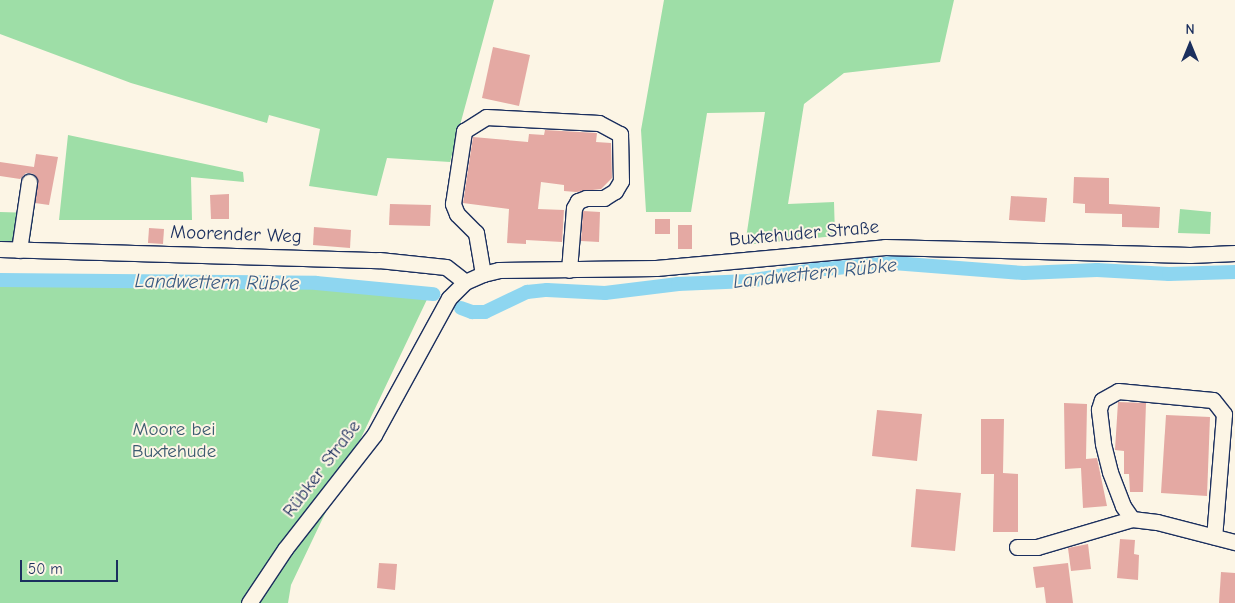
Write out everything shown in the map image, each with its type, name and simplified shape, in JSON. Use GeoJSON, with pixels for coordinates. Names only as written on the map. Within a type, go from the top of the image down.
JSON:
{"type":"FeatureCollection","features":[{"type":"Feature","properties":{"kind":"street"},"geometry":{"type":"LineString","coordinates":[[483,274],[476,233],[457,214],[453,204],[464,131],[486,117],[599,123],[620,134],[622,181],[615,191],[604,198],[586,198],[578,201],[574,208],[570,270]]}},
{"type":"Feature","properties":{"kind":"street"},"geometry":{"type":"LineString","coordinates":[[19,250],[29,182]]}},
{"type":"Feature","properties":{"kind":"street","name":"Buxtehuder Straße"},"geometry":{"type":"LineString","coordinates":[[420,355],[449,298],[465,282],[483,274],[499,270],[656,268],[885,246],[1190,255],[1235,253]]}},
{"type":"Feature","properties":{"kind":"street","name":"Moorender Weg"},"geometry":{"type":"LineString","coordinates":[[0,249],[379,260],[446,267],[465,282]]}},
{"type":"Feature","properties":{"kind":"street","name":"Rübker Straße"},"geometry":{"type":"LineString","coordinates":[[249,603],[285,549],[374,435],[420,355]]}},
{"type":"Feature","properties":{"kind":"street"},"geometry":{"type":"LineString","coordinates":[[1132,519],[1123,506],[1110,472],[1102,443],[1099,409],[1102,400],[1118,391],[1212,400],[1224,414],[1214,537]]}},
{"type":"Feature","properties":{"kind":"street"},"geometry":{"type":"LineString","coordinates":[[1017,547],[1037,547],[1132,519],[1157,522],[1235,542]]}},
{"type":"Feature","properties":{"kind":"green space"},"geometry":{"type":"Polygon","coordinates":[[[0,0],[494,0],[450,162],[387,158],[377,196],[309,186],[320,129],[269,115],[267,123],[131,83],[0,34],[0,0]]]}},
{"type":"Feature","properties":{"kind":"green space"},"geometry":{"type":"Polygon","coordinates":[[[664,0],[954,0],[940,62],[844,73],[804,104],[788,204],[834,202],[835,236],[745,245],[765,112],[707,113],[691,212],[646,212],[641,130],[664,0]]]}},
{"type":"Feature","properties":{"kind":"green space"},"geometry":{"type":"Polygon","coordinates":[[[68,135],[243,172],[244,182],[191,177],[192,220],[59,220],[68,135]]]}},
{"type":"Feature","properties":{"kind":"green space"},"geometry":{"type":"Polygon","coordinates":[[[1180,209],[1211,212],[1210,234],[1178,233],[1180,209]]]}},
{"type":"Feature","properties":{"kind":"green space"},"geometry":{"type":"Polygon","coordinates":[[[0,212],[34,213],[29,245],[0,244],[0,212]]]}},
{"type":"Feature","properties":{"kind":"green space","name":"Moore bei Buxtehude"},"geometry":{"type":"Polygon","coordinates":[[[0,274],[56,279],[278,276],[431,291],[291,585],[288,603],[0,603],[0,274]]]}},
{"type":"Feature","properties":{"kind":"building"},"geometry":{"type":"Polygon","coordinates":[[[493,47],[530,55],[519,106],[482,98],[493,47]]]}},
{"type":"Feature","properties":{"kind":"building"},"geometry":{"type":"Polygon","coordinates":[[[545,130],[597,133],[596,142],[611,143],[612,178],[601,189],[576,192],[564,191],[564,185],[541,182],[538,209],[564,210],[562,242],[526,240],[526,244],[507,243],[509,209],[463,203],[473,137],[528,142],[529,134],[544,135],[545,130]]]}},
{"type":"Feature","properties":{"kind":"building"},"geometry":{"type":"Polygon","coordinates":[[[36,154],[58,157],[49,205],[35,203],[38,183],[34,174],[26,173],[20,179],[0,176],[0,162],[34,167],[36,154]]]}},
{"type":"Feature","properties":{"kind":"building"},"geometry":{"type":"Polygon","coordinates":[[[1074,177],[1109,178],[1109,204],[1160,207],[1159,228],[1122,227],[1122,214],[1085,213],[1085,204],[1073,203],[1074,177]]]}},
{"type":"Feature","properties":{"kind":"building"},"geometry":{"type":"Polygon","coordinates":[[[229,194],[229,219],[211,219],[210,195],[229,194]]]}},
{"type":"Feature","properties":{"kind":"building"},"geometry":{"type":"Polygon","coordinates":[[[1011,196],[1047,198],[1045,222],[1009,220],[1011,196]]]}},
{"type":"Feature","properties":{"kind":"building"},"geometry":{"type":"Polygon","coordinates":[[[390,204],[431,205],[430,226],[389,225],[390,204]]]}},
{"type":"Feature","properties":{"kind":"building"},"geometry":{"type":"Polygon","coordinates":[[[583,211],[600,212],[599,242],[581,241],[583,211]]]}},
{"type":"Feature","properties":{"kind":"building"},"geometry":{"type":"Polygon","coordinates":[[[655,219],[670,219],[670,234],[655,234],[655,219]]]}},
{"type":"Feature","properties":{"kind":"building"},"geometry":{"type":"Polygon","coordinates":[[[678,225],[692,225],[692,249],[678,249],[678,225]]]}},
{"type":"Feature","properties":{"kind":"building"},"geometry":{"type":"Polygon","coordinates":[[[314,227],[351,230],[350,248],[313,245],[314,227]]]}},
{"type":"Feature","properties":{"kind":"building"},"geometry":{"type":"Polygon","coordinates":[[[149,228],[164,229],[163,244],[148,243],[149,228]]]}},
{"type":"Feature","properties":{"kind":"building"},"geometry":{"type":"Polygon","coordinates":[[[1118,402],[1146,403],[1143,492],[1130,492],[1129,474],[1124,474],[1124,451],[1115,450],[1118,402]]]}},
{"type":"Feature","properties":{"kind":"building"},"geometry":{"type":"Polygon","coordinates":[[[1064,403],[1087,404],[1086,459],[1097,458],[1107,506],[1083,508],[1081,468],[1065,469],[1064,403]]]}},
{"type":"Feature","properties":{"kind":"building"},"geometry":{"type":"Polygon","coordinates":[[[877,410],[922,414],[917,461],[872,456],[877,410]]]}},
{"type":"Feature","properties":{"kind":"building"},"geometry":{"type":"Polygon","coordinates":[[[1166,415],[1210,417],[1207,496],[1161,493],[1166,415]]]}},
{"type":"Feature","properties":{"kind":"building"},"geometry":{"type":"Polygon","coordinates":[[[981,419],[1004,419],[1003,473],[1018,474],[1018,532],[993,532],[994,474],[981,474],[981,419]]]}},
{"type":"Feature","properties":{"kind":"building"},"geometry":{"type":"Polygon","coordinates":[[[916,489],[961,493],[955,551],[911,547],[916,489]]]}},
{"type":"Feature","properties":{"kind":"building"},"geometry":{"type":"Polygon","coordinates":[[[1120,539],[1135,540],[1134,554],[1139,555],[1138,580],[1117,578],[1120,539]]]}},
{"type":"Feature","properties":{"kind":"building"},"geometry":{"type":"Polygon","coordinates":[[[1088,544],[1091,569],[1071,571],[1068,548],[1088,544]]]}},
{"type":"Feature","properties":{"kind":"building"},"geometry":{"type":"Polygon","coordinates":[[[379,563],[397,564],[395,590],[377,588],[379,563]]]}},
{"type":"Feature","properties":{"kind":"building"},"geometry":{"type":"Polygon","coordinates":[[[1068,563],[1073,603],[1046,603],[1044,587],[1036,588],[1033,567],[1068,563]]]}},
{"type":"Feature","properties":{"kind":"building"},"geometry":{"type":"Polygon","coordinates":[[[1221,572],[1235,573],[1235,603],[1219,603],[1221,572]]]}},
{"type":"Feature","properties":{"kind":"waterway","name":"Landwettern Rübke"},"geometry":{"type":"LineString","coordinates":[[461,308],[472,312],[485,312],[527,292],[547,290],[605,293],[678,284],[749,281],[813,270],[893,263],[1024,273],[1097,270],[1169,274],[1235,272]]}},
{"type":"Feature","properties":{"kind":"waterway","name":"Landwettern Rübke"},"geometry":{"type":"LineString","coordinates":[[0,280],[316,283],[433,294]]}}]}
